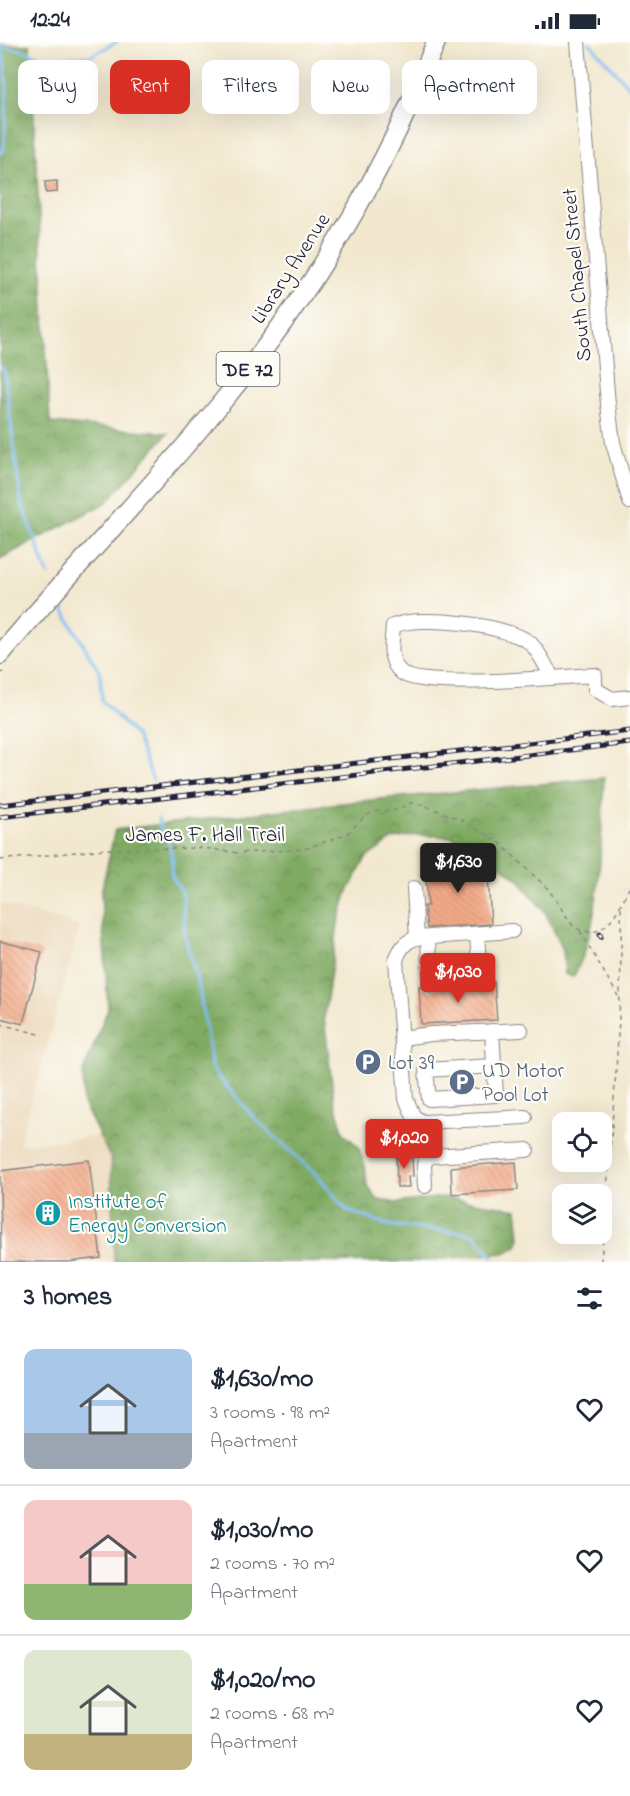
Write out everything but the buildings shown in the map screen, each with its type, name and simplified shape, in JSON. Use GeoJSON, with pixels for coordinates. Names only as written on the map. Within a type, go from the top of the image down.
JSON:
{"type":"FeatureCollection","features":[{"type":"Feature","properties":{"kind":"main road","name":"Library Avenue"},"geometry":{"type":"LineString","coordinates":[[0,655],[227,396],[292,309],[334,247],[396,135],[436,42]]}},
{"type":"Feature","properties":{"kind":"street","name":"South Chapel Street"},"geometry":{"type":"LineString","coordinates":[[578,42],[608,404],[613,443],[630,502]]}},
{"type":"Feature","properties":{"kind":"street"},"geometry":{"type":"LineString","coordinates":[[552,677],[529,642],[492,629],[435,619],[402,622],[393,626],[392,660],[402,673],[416,680],[552,677],[595,675],[595,689],[612,699],[630,697]]}},
{"type":"Feature","properties":{"kind":"street"},"geometry":{"type":"LineString","coordinates":[[414,888],[430,983]]}},
{"type":"Feature","properties":{"kind":"street"},"geometry":{"type":"LineString","coordinates":[[512,931],[423,938],[404,944],[396,960],[401,1038],[406,1099],[414,1117],[431,1123],[525,1117]]}},
{"type":"Feature","properties":{"kind":"street"},"geometry":{"type":"LineString","coordinates":[[477,934],[480,979]]}},
{"type":"Feature","properties":{"kind":"street"},"geometry":{"type":"LineString","coordinates":[[401,1038],[521,1030]]}},
{"type":"Feature","properties":{"kind":"street"},"geometry":{"type":"LineString","coordinates":[[492,1031],[496,1095],[429,1099],[426,1070],[494,1066]]}},
{"type":"Feature","properties":{"kind":"street"},"geometry":{"type":"LineString","coordinates":[[425,1186],[424,1165],[427,1158],[527,1150]]}},
{"type":"Feature","properties":{"kind":"path","name":"James F. Hall Trail"},"geometry":{"type":"LineString","coordinates":[[0,860],[106,849],[205,848],[238,853],[307,848],[347,834],[365,816],[376,811],[393,811],[411,803],[421,804],[460,819],[499,842],[549,890],[573,926],[579,930],[618,997]]}},
{"type":"Feature","properties":{"kind":"path"},"geometry":{"type":"LineString","coordinates":[[579,930],[594,932],[606,927],[630,886]]}},
{"type":"Feature","properties":{"kind":"path"},"geometry":{"type":"LineString","coordinates":[[601,1262],[611,1159],[618,997],[622,958],[621,902]]}},
{"type":"Feature","properties":{"kind":"path"},"geometry":{"type":"LineString","coordinates":[[0,1024],[43,1035]]}},
{"type":"Feature","properties":{"kind":"shaded area"},"geometry":{"type":"Polygon","coordinates":[[[0,903],[80,926],[19,1145],[109,1135],[120,1262],[0,1262],[0,903]]]}},
{"type":"Feature","properties":{"kind":"green space"},"geometry":{"type":"Polygon","coordinates":[[[0,45],[30,45],[31,60],[18,60],[18,114],[34,114],[50,423],[168,433],[107,502],[0,559],[0,45]]]}},
{"type":"Feature","properties":{"kind":"green space"},"geometry":{"type":"Polygon","coordinates":[[[604,778],[601,853],[595,908],[583,957],[573,977],[565,974],[563,950],[545,912],[519,880],[491,858],[452,837],[417,835],[393,839],[366,858],[347,893],[338,924],[324,1018],[334,1101],[344,1134],[358,1146],[365,1167],[367,1186],[378,1200],[397,1203],[443,1197],[517,1209],[520,1238],[517,1246],[505,1253],[408,1262],[114,1262],[111,1159],[83,1103],[83,1072],[108,1009],[101,893],[115,830],[361,801],[604,778]]]}},
{"type":"Feature","properties":{"kind":"waterway"},"geometry":{"type":"LineString","coordinates":[[0,46],[23,50],[45,59],[90,56],[117,42]]}},
{"type":"Feature","properties":{"kind":"waterway"},"geometry":{"type":"LineString","coordinates":[[589,42],[630,88]]}},
{"type":"Feature","properties":{"kind":"waterway"},"geometry":{"type":"LineString","coordinates":[[0,153],[4,148],[7,97],[6,71],[1,46]]}},
{"type":"Feature","properties":{"kind":"waterway"},"geometry":{"type":"LineString","coordinates":[[0,367],[4,370],[21,502],[48,574]]}},
{"type":"Feature","properties":{"kind":"waterway"},"geometry":{"type":"LineString","coordinates":[[62,608],[100,673],[102,701],[136,736],[153,780]]}},
{"type":"Feature","properties":{"kind":"waterway"},"geometry":{"type":"LineString","coordinates":[[158,819],[160,828],[169,842],[173,861],[171,874],[183,895],[185,937],[199,988],[212,1069],[255,1119],[317,1175],[346,1210],[388,1225],[474,1234],[493,1257]]}},
{"type":"Feature","properties":{"kind":"railway"},"geometry":{"type":"LineString","coordinates":[[0,805],[630,731]]}},
{"type":"Feature","properties":{"kind":"railway"},"geometry":{"type":"LineString","coordinates":[[0,817],[630,743]]}},
{"type":"Feature","properties":{"kind":"place","name":"Lot 39"},"geometry":{"type":"Point","coordinates":[368,1062]}},
{"type":"Feature","properties":{"kind":"place","name":"UD Motor Pool Lot"},"geometry":{"type":"Point","coordinates":[462,1082]}},
{"type":"Feature","properties":{"kind":"place","name":"Institute of Energy Conversion"},"geometry":{"type":"Point","coordinates":[48,1213]}}]}
